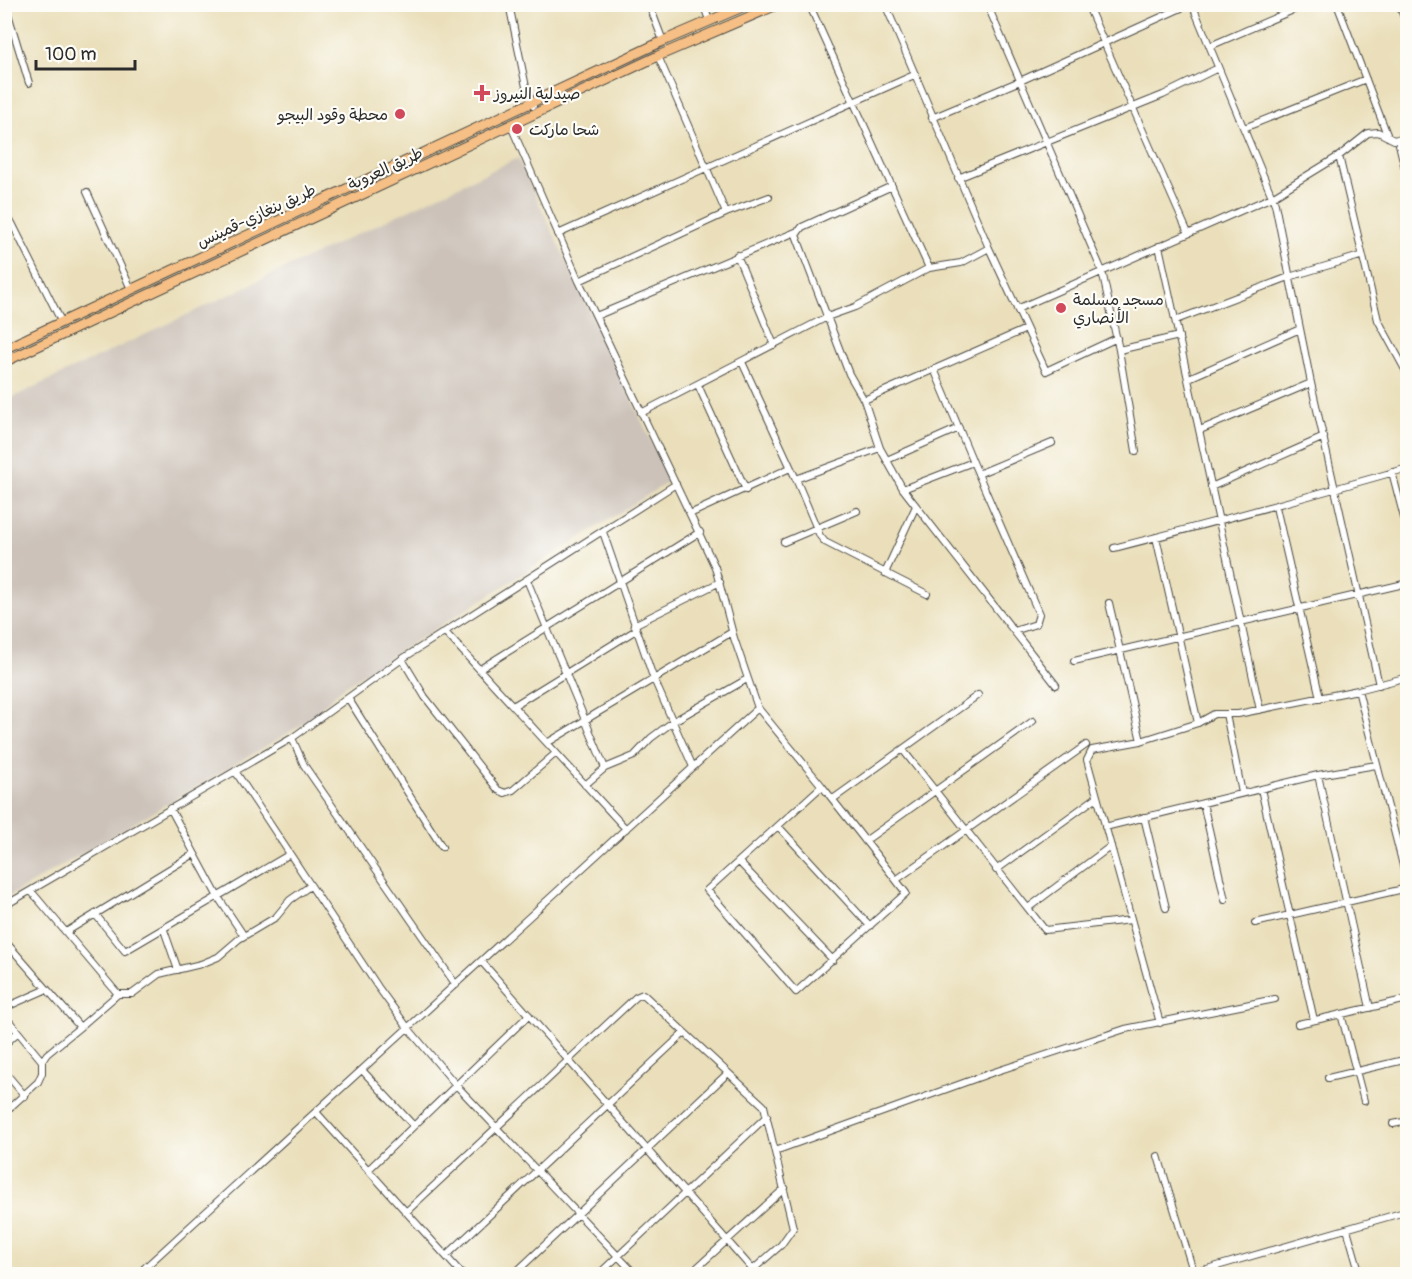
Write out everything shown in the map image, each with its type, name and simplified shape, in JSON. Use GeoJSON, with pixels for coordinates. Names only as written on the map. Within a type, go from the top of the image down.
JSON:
{"type":"FeatureCollection","features":[{"type":"Feature","properties":{"kind":"main road","name":"طريق بنغازي-قمينس"},"geometry":{"type":"LineString","coordinates":[[4,349],[663,41],[749,4]]}},
{"type":"Feature","properties":{"kind":"main road","name":"طريق العروبة"},"geometry":{"type":"LineString","coordinates":[[4,362],[657,56],[779,4]]}},
{"type":"Feature","properties":{"kind":"street"},"geometry":{"type":"LineString","coordinates":[[5,4],[29,83]]}},
{"type":"Feature","properties":{"kind":"street"},"geometry":{"type":"LineString","coordinates":[[509,4],[526,87],[537,113]]}},
{"type":"Feature","properties":{"kind":"street"},"geometry":{"type":"LineString","coordinates":[[649,4],[663,41]]}},
{"type":"Feature","properties":{"kind":"street"},"geometry":{"type":"LineString","coordinates":[[703,4],[709,20]]}},
{"type":"Feature","properties":{"kind":"street"},"geometry":{"type":"LineString","coordinates":[[809,4],[929,268]]}},
{"type":"Feature","properties":{"kind":"street"},"geometry":{"type":"LineString","coordinates":[[885,4],[958,178],[1046,370],[1117,338]]}},
{"type":"Feature","properties":{"kind":"street"},"geometry":{"type":"LineString","coordinates":[[987,4],[1102,272],[1117,338],[1136,451]]}},
{"type":"Feature","properties":{"kind":"street"},"geometry":{"type":"LineString","coordinates":[[1087,4],[1188,233]]}},
{"type":"Feature","properties":{"kind":"street"},"geometry":{"type":"LineString","coordinates":[[932,118],[1191,4],[1272,197],[1379,685]]}},
{"type":"Feature","properties":{"kind":"street"},"geometry":{"type":"LineString","coordinates":[[1210,46],[1296,6],[1307,4]]}},
{"type":"Feature","properties":{"kind":"street"},"geometry":{"type":"LineString","coordinates":[[1337,4],[1388,137]]}},
{"type":"Feature","properties":{"kind":"street"},"geometry":{"type":"LineString","coordinates":[[1399,4],[1407,28]]}},
{"type":"Feature","properties":{"kind":"street"},"geometry":{"type":"LineString","coordinates":[[4,30],[12,28]]}},
{"type":"Feature","properties":{"kind":"street"},"geometry":{"type":"LineString","coordinates":[[657,56],[726,213]]}},
{"type":"Feature","properties":{"kind":"street"},"geometry":{"type":"LineString","coordinates":[[958,178],[1163,95],[1218,68]]}},
{"type":"Feature","properties":{"kind":"street"},"geometry":{"type":"LineString","coordinates":[[558,234],[705,166],[914,75]]}},
{"type":"Feature","properties":{"kind":"street"},"geometry":{"type":"LineString","coordinates":[[1244,128],[1366,80]]}},
{"type":"Feature","properties":{"kind":"street"},"geometry":{"type":"LineString","coordinates":[[511,126],[579,281],[641,413],[692,513],[720,582],[732,632],[758,708],[822,786],[906,893],[796,992],[707,890],[822,786]]}},
{"type":"Feature","properties":{"kind":"street"},"geometry":{"type":"LineString","coordinates":[[1017,309],[1272,197],[1339,156],[1368,134],[1378,132],[1398,140],[1407,136]]}},
{"type":"Feature","properties":{"kind":"street"},"geometry":{"type":"LineString","coordinates":[[1398,140],[1407,182]]}},
{"type":"Feature","properties":{"kind":"street"},"geometry":{"type":"LineString","coordinates":[[1339,156],[1360,256],[1378,320],[1407,375]]}},
{"type":"Feature","properties":{"kind":"street"},"geometry":{"type":"LineString","coordinates":[[596,316],[798,231],[892,186]]}},
{"type":"Feature","properties":{"kind":"street"},"geometry":{"type":"LineString","coordinates":[[87,192],[131,289]]}},
{"type":"Feature","properties":{"kind":"street"},"geometry":{"type":"LineString","coordinates":[[579,281],[726,213],[768,197]]}},
{"type":"Feature","properties":{"kind":"street"},"geometry":{"type":"LineString","coordinates":[[12,223],[61,321]]}},
{"type":"Feature","properties":{"kind":"street"},"geometry":{"type":"LineString","coordinates":[[798,231],[798,242],[849,374],[864,400],[880,448],[903,489],[1056,685]]}},
{"type":"Feature","properties":{"kind":"street"},"geometry":{"type":"LineString","coordinates":[[1159,246],[1200,429],[1217,522],[1260,710]]}},
{"type":"Feature","properties":{"kind":"street"},"geometry":{"type":"LineString","coordinates":[[641,413],[826,317],[855,308],[929,268],[961,263],[989,248]]}},
{"type":"Feature","properties":{"kind":"street"},"geometry":{"type":"LineString","coordinates":[[737,255],[774,345]]}},
{"type":"Feature","properties":{"kind":"street"},"geometry":{"type":"LineString","coordinates":[[1176,320],[1289,277],[1360,256]]}},
{"type":"Feature","properties":{"kind":"street"},"geometry":{"type":"LineString","coordinates":[[864,400],[1026,329]]}},
{"type":"Feature","properties":{"kind":"street"},"geometry":{"type":"LineString","coordinates":[[1189,378],[1300,329]]}},
{"type":"Feature","properties":{"kind":"street"},"geometry":{"type":"LineString","coordinates":[[1119,350],[1179,336]]}},
{"type":"Feature","properties":{"kind":"street"},"geometry":{"type":"LineString","coordinates":[[742,362],[825,542],[927,594]]}},
{"type":"Feature","properties":{"kind":"street"},"geometry":{"type":"LineString","coordinates":[[934,369],[1040,614],[1036,624],[1014,631]]}},
{"type":"Feature","properties":{"kind":"street"},"geometry":{"type":"LineString","coordinates":[[1200,429],[1311,383]]}},
{"type":"Feature","properties":{"kind":"street"},"geometry":{"type":"LineString","coordinates":[[698,385],[746,490]]}},
{"type":"Feature","properties":{"kind":"street"},"geometry":{"type":"LineString","coordinates":[[887,460],[959,428]]}},
{"type":"Feature","properties":{"kind":"street"},"geometry":{"type":"LineString","coordinates":[[1211,487],[1324,437]]}},
{"type":"Feature","properties":{"kind":"street"},"geometry":{"type":"LineString","coordinates":[[978,474],[1052,443]]}},
{"type":"Feature","properties":{"kind":"street"},"geometry":{"type":"LineString","coordinates":[[796,479],[880,448]]}},
{"type":"Feature","properties":{"kind":"street"},"geometry":{"type":"LineString","coordinates":[[903,489],[973,462]]}},
{"type":"Feature","properties":{"kind":"street"},"geometry":{"type":"LineString","coordinates":[[692,513],[790,468]]}},
{"type":"Feature","properties":{"kind":"street"},"geometry":{"type":"LineString","coordinates":[[1114,548],[1276,507],[1336,487],[1407,468]]}},
{"type":"Feature","properties":{"kind":"street"},"geometry":{"type":"LineString","coordinates":[[1392,472],[1407,532]]}},
{"type":"Feature","properties":{"kind":"street"},"geometry":{"type":"LineString","coordinates":[[4,906],[292,738],[402,659],[676,484]]}},
{"type":"Feature","properties":{"kind":"street"},"geometry":{"type":"LineString","coordinates":[[885,573],[916,506]]}},
{"type":"Feature","properties":{"kind":"street"},"geometry":{"type":"LineString","coordinates":[[1276,507],[1320,698]]}},
{"type":"Feature","properties":{"kind":"street"},"geometry":{"type":"LineString","coordinates":[[784,542],[857,511]]}},
{"type":"Feature","properties":{"kind":"street"},"geometry":{"type":"LineString","coordinates":[[603,531],[653,677],[693,766]]}},
{"type":"Feature","properties":{"kind":"street"},"geometry":{"type":"LineString","coordinates":[[480,669],[700,532]]}},
{"type":"Feature","properties":{"kind":"street"},"geometry":{"type":"LineString","coordinates":[[1156,537],[1198,723]]}},
{"type":"Feature","properties":{"kind":"street"},"geometry":{"type":"LineString","coordinates":[[526,580],[605,768]]}},
{"type":"Feature","properties":{"kind":"street"},"geometry":{"type":"LineString","coordinates":[[513,706],[566,675],[635,628],[720,582]]}},
{"type":"Feature","properties":{"kind":"street"},"geometry":{"type":"LineString","coordinates":[[1074,661],[1407,583]]}},
{"type":"Feature","properties":{"kind":"street"},"geometry":{"type":"LineString","coordinates":[[1109,603],[1141,741]]}},
{"type":"Feature","properties":{"kind":"street"},"geometry":{"type":"LineString","coordinates":[[445,632],[626,829]]}},
{"type":"Feature","properties":{"kind":"street"},"geometry":{"type":"LineString","coordinates":[[547,743],[653,677],[732,632]]}},
{"type":"Feature","properties":{"kind":"street"},"geometry":{"type":"LineString","coordinates":[[402,659],[431,706],[498,790],[505,793],[513,790],[556,753]]}},
{"type":"Feature","properties":{"kind":"street"},"geometry":{"type":"LineString","coordinates":[[1160,1023],[1087,760],[1088,754],[1092,750],[1141,741],[1198,723],[1214,714],[1260,710],[1358,690],[1407,677]]}},
{"type":"Feature","properties":{"kind":"street"},"geometry":{"type":"LineString","coordinates":[[585,785],[605,768],[634,756],[651,738],[674,721],[747,679]]}},
{"type":"Feature","properties":{"kind":"street"},"geometry":{"type":"LineString","coordinates":[[1255,923],[1407,886],[1358,690]]}},
{"type":"Feature","properties":{"kind":"street"},"geometry":{"type":"LineString","coordinates":[[832,799],[978,695]]}},
{"type":"Feature","properties":{"kind":"street"},"geometry":{"type":"LineString","coordinates":[[348,698],[442,847]]}},
{"type":"Feature","properties":{"kind":"street"},"geometry":{"type":"LineString","coordinates":[[138,1275],[758,708]]}},
{"type":"Feature","properties":{"kind":"street"},"geometry":{"type":"LineString","coordinates":[[1226,714],[1242,793]]}},
{"type":"Feature","properties":{"kind":"street"},"geometry":{"type":"LineString","coordinates":[[865,841],[1033,721]]}},
{"type":"Feature","properties":{"kind":"street"},"geometry":{"type":"LineString","coordinates":[[292,738],[304,765],[456,985]]}},
{"type":"Feature","properties":{"kind":"street"},"geometry":{"type":"LineString","coordinates":[[896,880],[1086,745]]}},
{"type":"Feature","properties":{"kind":"street"},"geometry":{"type":"LineString","coordinates":[[903,750],[1045,930],[1131,920]]}},
{"type":"Feature","properties":{"kind":"street"},"geometry":{"type":"LineString","coordinates":[[1106,827],[1242,793],[1376,765]]}},
{"type":"Feature","properties":{"kind":"street"},"geometry":{"type":"LineString","coordinates":[[235,771],[310,886],[408,1028],[456,1085],[635,1275]]}},
{"type":"Feature","properties":{"kind":"street"},"geometry":{"type":"LineString","coordinates":[[1318,776],[1370,1008]]}},
{"type":"Feature","properties":{"kind":"street"},"geometry":{"type":"LineString","coordinates":[[1261,789],[1314,1020]]}},
{"type":"Feature","properties":{"kind":"street"},"geometry":{"type":"LineString","coordinates":[[996,870],[1097,797]]}},
{"type":"Feature","properties":{"kind":"street"},"geometry":{"type":"LineString","coordinates":[[1203,803],[1225,900]]}},
{"type":"Feature","properties":{"kind":"street"},"geometry":{"type":"LineString","coordinates":[[170,808],[218,897],[244,936]]}},
{"type":"Feature","properties":{"kind":"street"},"geometry":{"type":"LineString","coordinates":[[1144,817],[1167,908]]}},
{"type":"Feature","properties":{"kind":"street"},"geometry":{"type":"LineString","coordinates":[[778,826],[870,926]]}},
{"type":"Feature","properties":{"kind":"street"},"geometry":{"type":"LineString","coordinates":[[1028,908],[1111,846]]}},
{"type":"Feature","properties":{"kind":"street"},"geometry":{"type":"LineString","coordinates":[[66,932],[194,854]]}},
{"type":"Feature","properties":{"kind":"street"},"geometry":{"type":"LineString","coordinates":[[95,914],[124,951],[164,930],[290,854]]}},
{"type":"Feature","properties":{"kind":"street"},"geometry":{"type":"LineString","coordinates":[[739,862],[833,960]]}},
{"type":"Feature","properties":{"kind":"street"},"geometry":{"type":"LineString","coordinates":[[4,1113],[25,1096],[40,1079],[42,1061],[49,1052],[118,994],[132,994],[156,976],[218,957],[244,936],[276,917],[290,900],[310,886]]}},
{"type":"Feature","properties":{"kind":"street"},"geometry":{"type":"LineString","coordinates":[[31,891],[118,994]]}},
{"type":"Feature","properties":{"kind":"street"},"geometry":{"type":"LineString","coordinates":[[164,930],[178,970]]}},
{"type":"Feature","properties":{"kind":"street"},"geometry":{"type":"LineString","coordinates":[[4,940],[45,990],[80,1027]]}},
{"type":"Feature","properties":{"kind":"street"},"geometry":{"type":"LineString","coordinates":[[406,1212],[497,1127],[569,1060],[640,994],[651,999],[683,1034],[762,1103],[776,1151],[793,1227],[781,1245],[751,1272],[727,1240],[609,1105],[569,1060],[529,1015],[482,962]]}},
{"type":"Feature","properties":{"kind":"street"},"geometry":{"type":"LineString","coordinates":[[4,1008],[45,990]]}},
{"type":"Feature","properties":{"kind":"street"},"geometry":{"type":"LineString","coordinates":[[776,1151],[991,1073],[1125,1029],[1275,999]]}},
{"type":"Feature","properties":{"kind":"street"},"geometry":{"type":"LineString","coordinates":[[1298,1024],[1407,999]]}},
{"type":"Feature","properties":{"kind":"street"},"geometry":{"type":"LineString","coordinates":[[1341,1014],[1364,1101]]}},
{"type":"Feature","properties":{"kind":"street"},"geometry":{"type":"LineString","coordinates":[[4,1015],[42,1061]]}},
{"type":"Feature","properties":{"kind":"street"},"geometry":{"type":"LineString","coordinates":[[368,1170],[529,1015]]}},
{"type":"Feature","properties":{"kind":"street"},"geometry":{"type":"LineString","coordinates":[[4,1045],[18,1032]]}},
{"type":"Feature","properties":{"kind":"street"},"geometry":{"type":"LineString","coordinates":[[446,1256],[683,1034]]}},
{"type":"Feature","properties":{"kind":"street"},"geometry":{"type":"LineString","coordinates":[[1328,1078],[1407,1059]]}},
{"type":"Feature","properties":{"kind":"street"},"geometry":{"type":"LineString","coordinates":[[362,1070],[413,1125]]}},
{"type":"Feature","properties":{"kind":"street"},"geometry":{"type":"LineString","coordinates":[[4,1071],[25,1096]]}},
{"type":"Feature","properties":{"kind":"street"},"geometry":{"type":"LineString","coordinates":[[514,1275],[728,1073]]}},
{"type":"Feature","properties":{"kind":"street"},"geometry":{"type":"LineString","coordinates":[[316,1112],[462,1275]]}},
{"type":"Feature","properties":{"kind":"street"},"geometry":{"type":"LineString","coordinates":[[598,1275],[767,1116]]}},
{"type":"Feature","properties":{"kind":"street"},"geometry":{"type":"LineString","coordinates":[[1393,1124],[1407,1121]]}},
{"type":"Feature","properties":{"kind":"street"},"geometry":{"type":"LineString","coordinates":[[1158,1156],[1193,1274],[1407,1211]]}},
{"type":"Feature","properties":{"kind":"street"},"geometry":{"type":"LineString","coordinates":[[690,1275],[785,1188]]}},
{"type":"Feature","properties":{"kind":"street"},"geometry":{"type":"LineString","coordinates":[[1347,1229],[1360,1275]]}},
{"type":"Feature","properties":{"kind":"shaded area"},"geometry":{"type":"Polygon","coordinates":[[[518,158],[670,481],[345,686],[304,724],[5,899],[5,401],[518,158]]]}},
{"type":"Feature","properties":{"kind":"place","name":"صيدلية النيروز"},"geometry":{"type":"Point","coordinates":[482,93]}},
{"type":"Feature","properties":{"kind":"place","name":"محطة وقود البيجو"},"geometry":{"type":"Point","coordinates":[400,114]}},
{"type":"Feature","properties":{"kind":"place","name":"شحا ماركت"},"geometry":{"type":"Point","coordinates":[517,129]}},
{"type":"Feature","properties":{"kind":"place","name":"مسجد مسلمة الأنصاري"},"geometry":{"type":"Point","coordinates":[1061,308]}}]}
